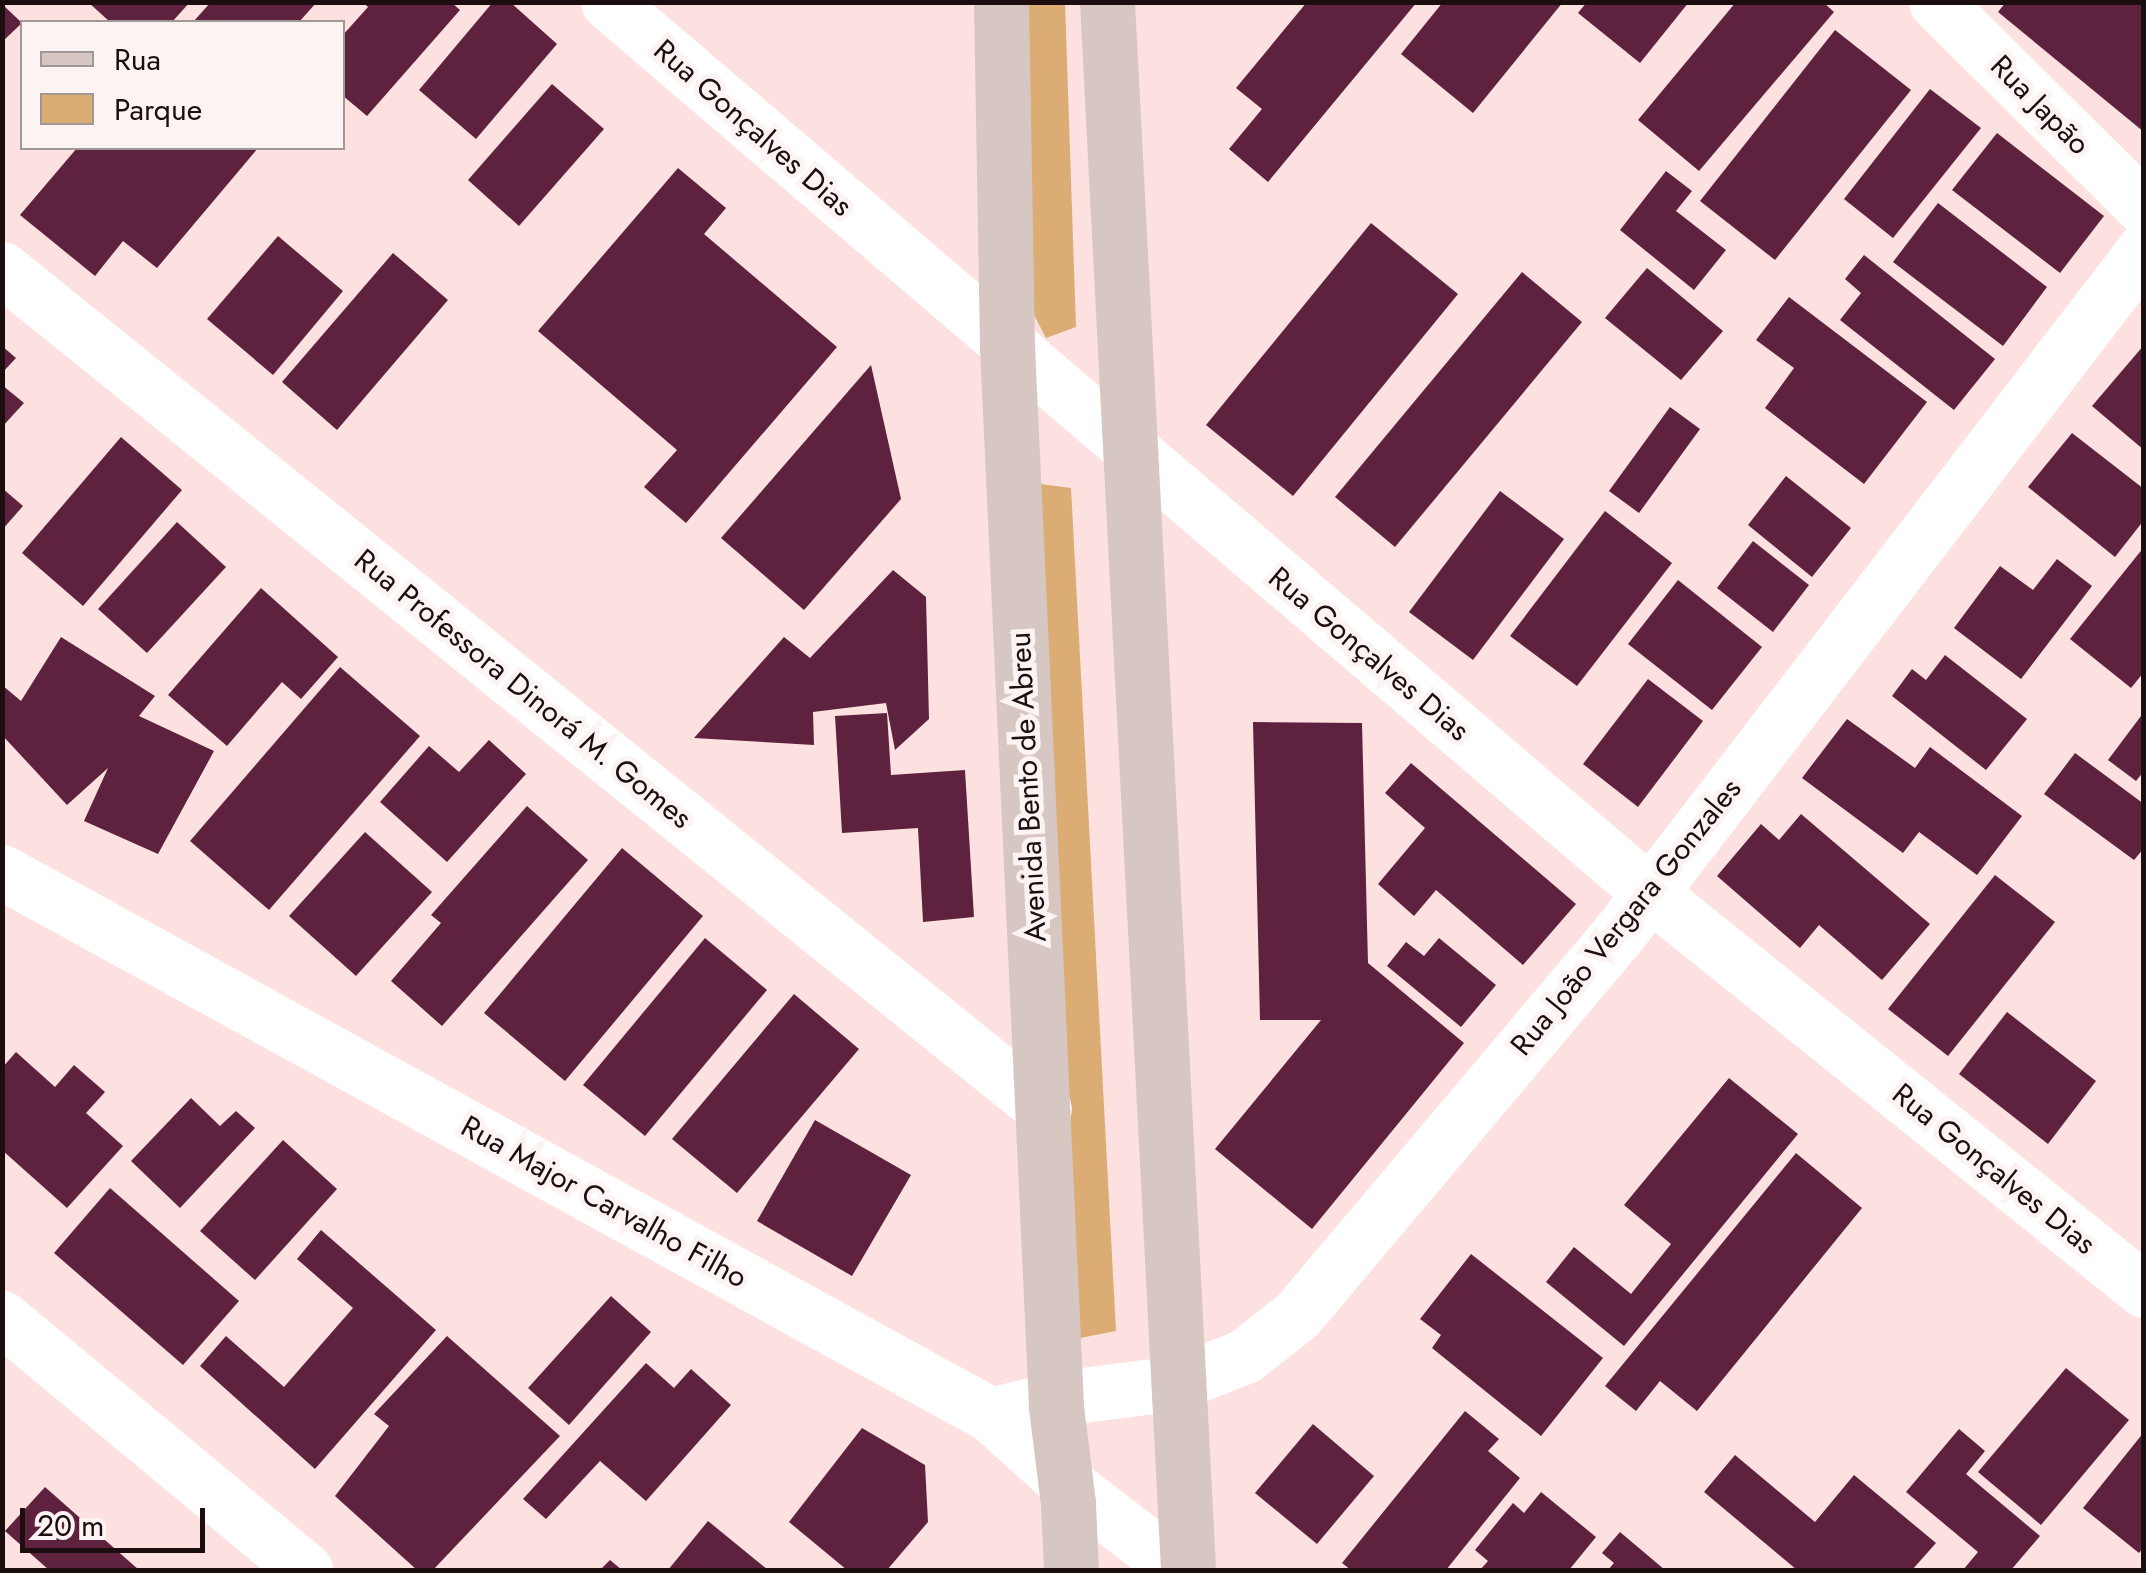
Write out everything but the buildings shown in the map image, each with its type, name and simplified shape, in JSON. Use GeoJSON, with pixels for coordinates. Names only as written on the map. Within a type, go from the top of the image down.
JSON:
{"type":"FeatureCollection","features":[{"type":"Feature","properties":{"kind":"main road","name":"Avenida Bento de Abreu"},"geometry":{"type":"LineString","coordinates":[[1002,2],[1007,347],[1058,1398],[1070,1570]]}},
{"type":"Feature","properties":{"kind":"main road"},"geometry":{"type":"LineString","coordinates":[[1106,2],[1188,1570]]}},
{"type":"Feature","properties":{"kind":"street","name":"Rua Gonçalves Dias"},"geometry":{"type":"LineString","coordinates":[[608,2],[1650,893],[2144,1290]]}},
{"type":"Feature","properties":{"kind":"street","name":"Rua Japão"},"geometry":{"type":"LineString","coordinates":[[1936,2],[2144,208]]}},
{"type":"Feature","properties":{"kind":"street","name":"Rua João Vergara Gonzales"},"geometry":{"type":"LineString","coordinates":[[991,1415],[1058,1398],[1177,1383],[1245,1356],[1296,1315],[1650,893],[2144,250]]}},
{"type":"Feature","properties":{"kind":"street","name":"Rua Professora Dinorá M. Gomes"},"geometry":{"type":"LineString","coordinates":[[2,269],[1044,1108]]}},
{"type":"Feature","properties":{"kind":"street","name":"Rua Major Carvalho Filho"},"geometry":{"type":"LineString","coordinates":[[2,872],[991,1415],[1066,1483],[1179,1570]]}},
{"type":"Feature","properties":{"kind":"street"},"geometry":{"type":"LineString","coordinates":[[2,1318],[305,1570]]}},
{"type":"Feature","properties":{"kind":"green space"},"geometry":{"type":"Polygon","coordinates":[[[1016,3],[1065,3],[1076,327],[1046,338],[1031,309],[1016,3]]]}},
{"type":"Feature","properties":{"kind":"green space"},"geometry":{"type":"Polygon","coordinates":[[[1033,483],[1071,488],[1116,1331],[1075,1339],[1033,483]]]}}]}
